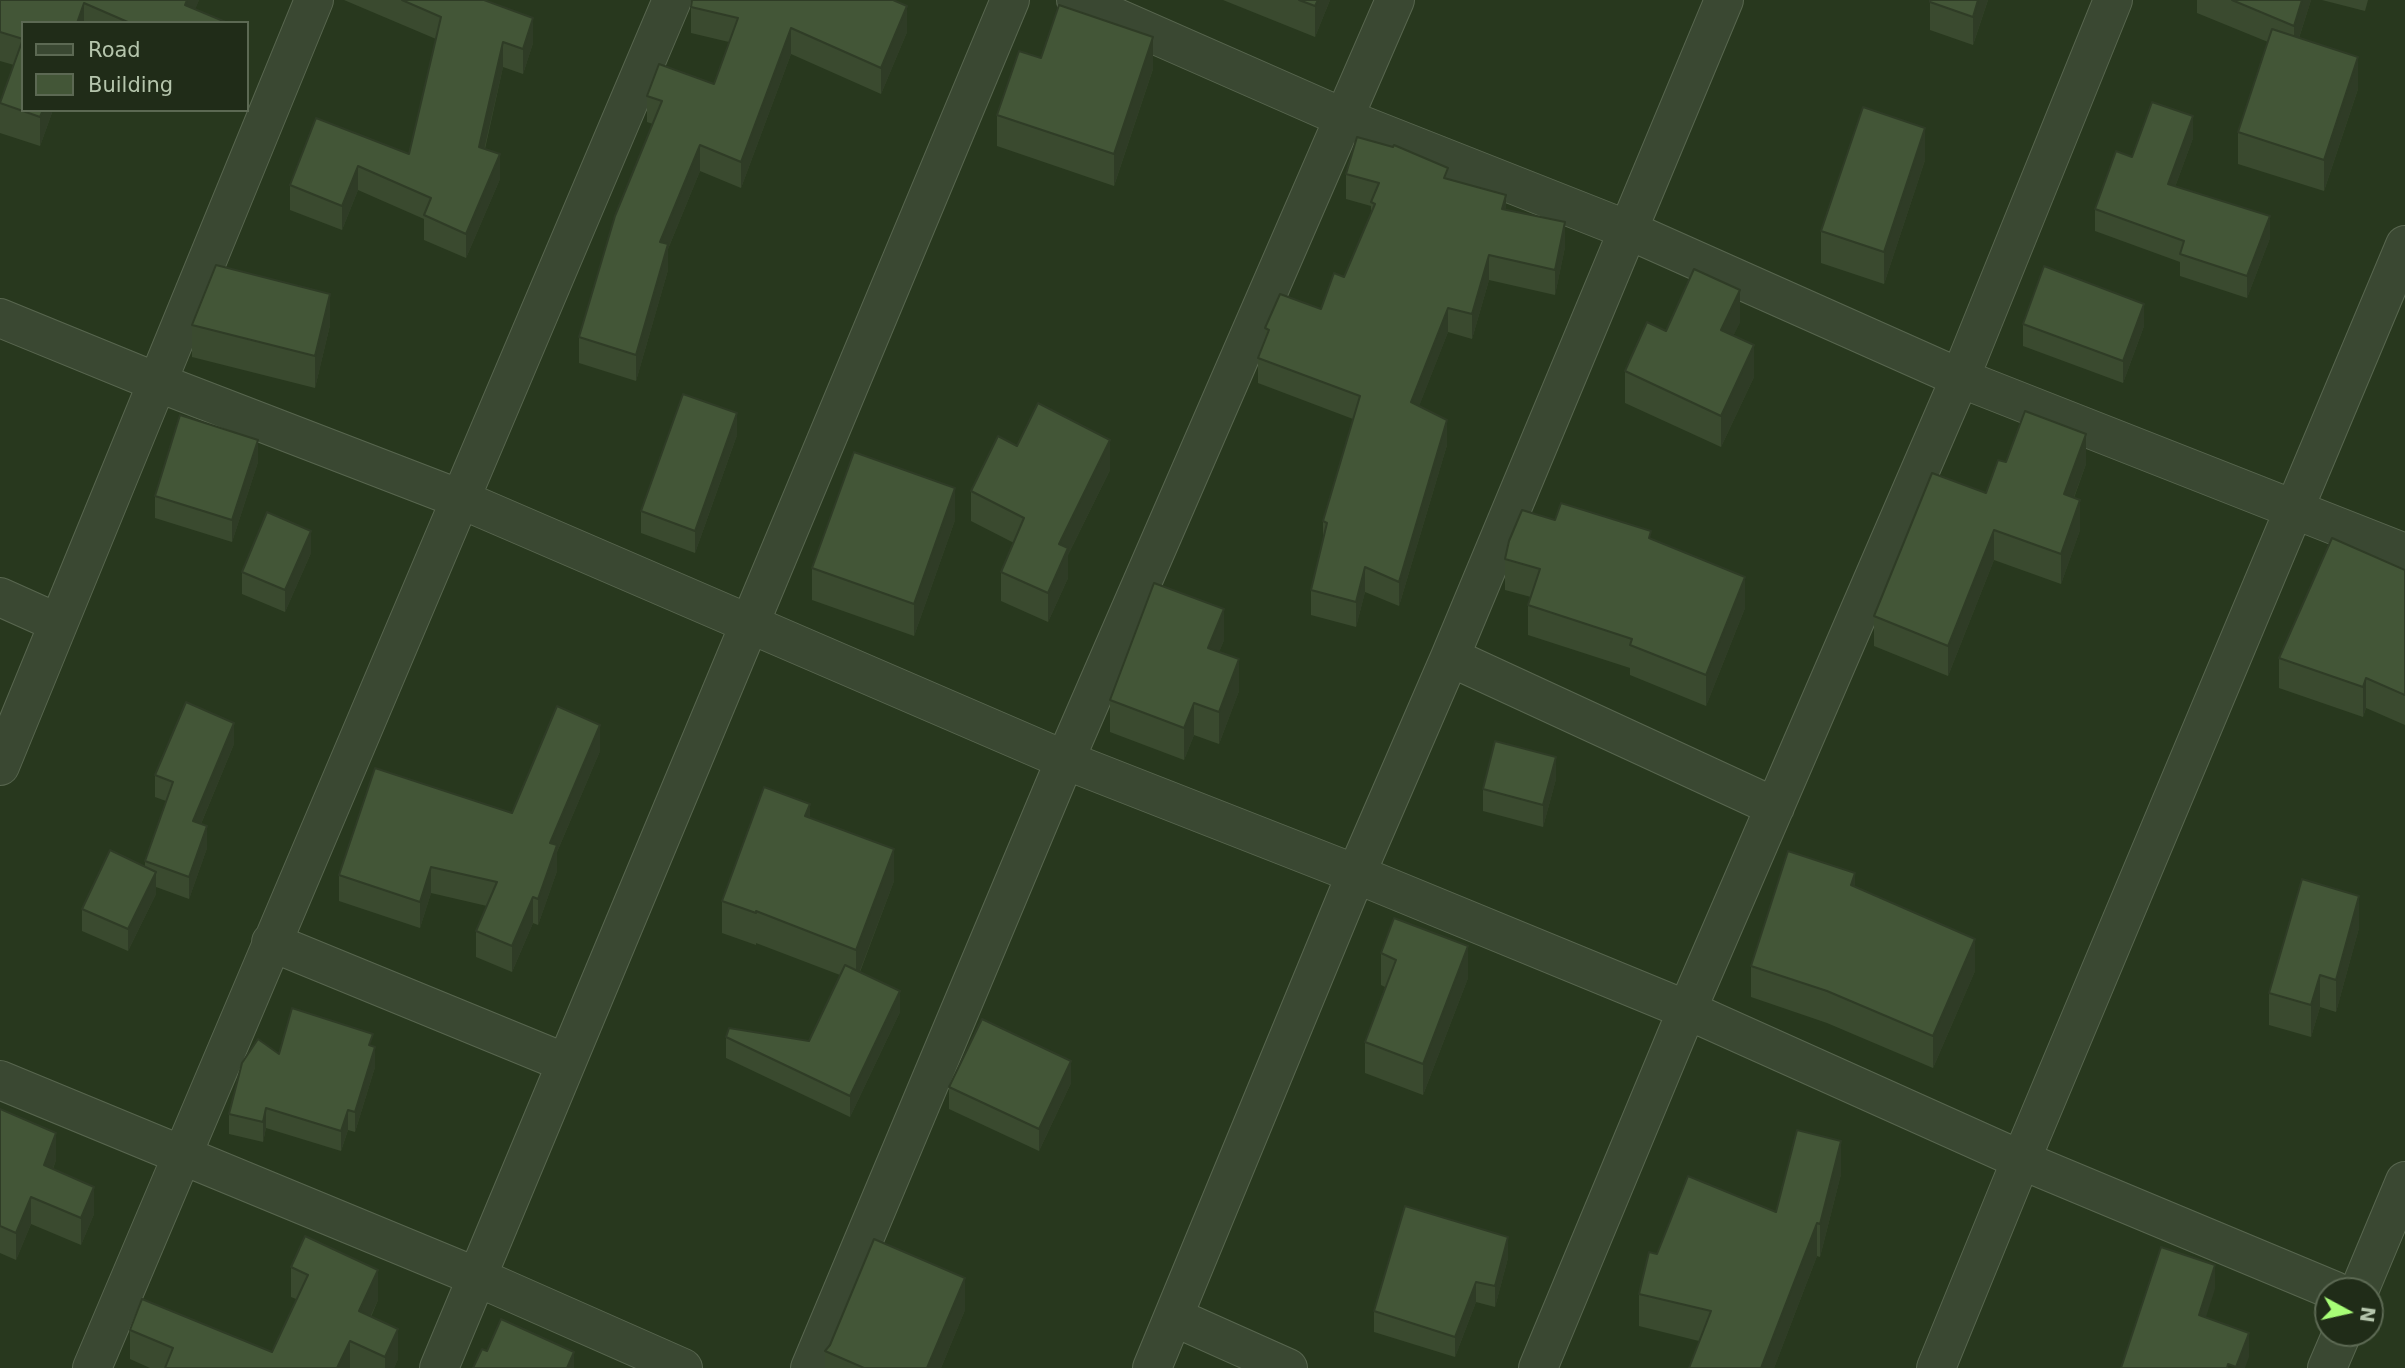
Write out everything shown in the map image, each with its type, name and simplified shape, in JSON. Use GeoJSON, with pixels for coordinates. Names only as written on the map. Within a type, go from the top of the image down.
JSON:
{"type":"FeatureCollection","features":[{"type":"Feature","properties":{"kind":"street"},"geometry":{"type":"LineString","coordinates":[[0,766],[314,0]]}},
{"type":"Feature","properties":{"kind":"street"},"geometry":{"type":"LineString","coordinates":[[92,1368],[672,0]]}},
{"type":"Feature","properties":{"kind":"street"},"geometry":{"type":"LineString","coordinates":[[439,1368],[1010,0]]}},
{"type":"Feature","properties":{"kind":"street"},"geometry":{"type":"LineString","coordinates":[[1076,0],[1344,118],[1628,230],[1960,378],[2405,552]]}},
{"type":"Feature","properties":{"kind":"street"},"geometry":{"type":"LineString","coordinates":[[810,1368],[1065,760],[1395,0]]}},
{"type":"Feature","properties":{"kind":"street"},"geometry":{"type":"LineString","coordinates":[[1152,1368],[1356,874],[1450,657],[1724,0]]}},
{"type":"Feature","properties":{"kind":"street"},"geometry":{"type":"LineString","coordinates":[[1538,1368],[1687,1010],[1960,378],[2113,0]]}},
{"type":"Feature","properties":{"kind":"street"},"geometry":{"type":"LineString","coordinates":[[1936,1368],[2405,245]]}},
{"type":"Feature","properties":{"kind":"street"},"geometry":{"type":"LineString","coordinates":[[0,318],[159,383],[460,499],[1065,760],[1356,874],[1687,1010],[2021,1160],[2314,1282]]}},
{"type":"Feature","properties":{"kind":"street"},"geometry":{"type":"LineString","coordinates":[[0,597],[58,623]]}},
{"type":"Feature","properties":{"kind":"street"},"geometry":{"type":"LineString","coordinates":[[1450,657],[1776,807]]}},
{"type":"Feature","properties":{"kind":"street"},"geometry":{"type":"LineString","coordinates":[[271,942],[566,1063]]}},
{"type":"Feature","properties":{"kind":"street"},"geometry":{"type":"LineString","coordinates":[[0,1080],[477,1277],[683,1368]]}},
{"type":"Feature","properties":{"kind":"street"},"geometry":{"type":"LineString","coordinates":[[2365,1277],[2405,1181]]}},
{"type":"Feature","properties":{"kind":"street"},"geometry":{"type":"LineString","coordinates":[[1174,1317],[1288,1368]]}},
{"type":"Feature","properties":{"kind":"street"},"geometry":{"type":"LineString","coordinates":[[2327,1368],[2336,1347]]}},
{"type":"Feature","properties":{"kind":"building"},"geometry":{"type":"Polygon","coordinates":[[[0,0],[187,0],[185,5],[223,21],[125,21],[84,3],[78,21],[21,21],[21,38],[0,32],[0,0]]]}},
{"type":"Feature","properties":{"kind":"building"},"geometry":{"type":"Polygon","coordinates":[[[402,0],[484,0],[533,18],[523,49],[503,42],[479,147],[500,154],[466,234],[424,215],[431,198],[358,166],[342,206],[290,185],[316,118],[409,154],[441,17],[402,0]]]}},
{"type":"Feature","properties":{"kind":"building"},"geometry":{"type":"Polygon","coordinates":[[[692,0],[893,0],[907,6],[881,68],[791,28],[741,162],[700,145],[660,242],[668,244],[636,355],[579,337],[615,216],[662,101],[647,96],[659,64],[714,84],[738,18],[691,7],[692,0]]]}},
{"type":"Feature","properties":{"kind":"building"},"geometry":{"type":"Polygon","coordinates":[[[1299,0],[1318,0],[1315,6],[1299,0]]]}},
{"type":"Feature","properties":{"kind":"building"},"geometry":{"type":"Polygon","coordinates":[[[1930,0],[1978,0],[1973,17],[1930,0]]]}},
{"type":"Feature","properties":{"kind":"building"},"geometry":{"type":"Polygon","coordinates":[[[2232,0],[2302,0],[2294,26],[2232,0]]]}},
{"type":"Feature","properties":{"kind":"building"},"geometry":{"type":"Polygon","coordinates":[[[1059,5],[1153,37],[1114,154],[997,115],[1019,51],[1041,58],[1059,5]]]}},
{"type":"Feature","properties":{"kind":"building"},"geometry":{"type":"Polygon","coordinates":[[[2272,29],[2358,57],[2324,160],[2238,132],[2272,29]]]}},
{"type":"Feature","properties":{"kind":"building"},"geometry":{"type":"Polygon","coordinates":[[[21,45],[21,110],[0,103],[21,45]]]}},
{"type":"Feature","properties":{"kind":"building"},"geometry":{"type":"Polygon","coordinates":[[[2152,102],[2193,116],[2168,184],[2270,216],[2247,276],[2180,254],[2184,241],[2095,209],[2116,151],[2132,157],[2152,102]]]}},
{"type":"Feature","properties":{"kind":"building"},"geometry":{"type":"Polygon","coordinates":[[[1863,107],[1925,128],[1884,252],[1821,231],[1863,107]]]}},
{"type":"Feature","properties":{"kind":"building"},"geometry":{"type":"Polygon","coordinates":[[[26,112],[42,112],[40,117],[26,112]]]}},
{"type":"Feature","properties":{"kind":"building"},"geometry":{"type":"Polygon","coordinates":[[[1357,137],[1393,147],[1394,145],[1448,168],[1444,178],[1506,195],[1502,209],[1565,222],[1555,270],[1489,255],[1472,314],[1448,308],[1411,402],[1447,420],[1399,582],[1365,567],[1356,602],[1311,590],[1327,523],[1323,521],[1360,396],[1258,358],[1269,330],[1265,328],[1280,294],[1321,309],[1334,273],[1344,277],[1375,204],[1371,202],[1379,183],[1346,174],[1357,137]]]}},
{"type":"Feature","properties":{"kind":"building"},"geometry":{"type":"Polygon","coordinates":[[[216,265],[330,294],[315,356],[192,325],[216,265]]]}},
{"type":"Feature","properties":{"kind":"building"},"geometry":{"type":"Polygon","coordinates":[[[2044,266],[2144,304],[2123,361],[2023,324],[2044,266]]]}},
{"type":"Feature","properties":{"kind":"building"},"geometry":{"type":"Polygon","coordinates":[[[1694,269],[1740,290],[1721,330],[1754,345],[1721,416],[1625,371],[1647,322],[1666,331],[1694,269]]]}},
{"type":"Feature","properties":{"kind":"building"},"geometry":{"type":"Polygon","coordinates":[[[683,394],[737,413],[695,531],[641,511],[683,394]]]}},
{"type":"Feature","properties":{"kind":"building"},"geometry":{"type":"Polygon","coordinates":[[[1038,403],[1110,440],[1059,544],[1068,548],[1048,593],[1001,572],[1024,518],[971,491],[998,436],[1017,446],[1038,403]]]}},
{"type":"Feature","properties":{"kind":"building"},"geometry":{"type":"Polygon","coordinates":[[[2025,411],[2086,434],[2064,494],[2080,500],[2061,554],[1994,530],[1948,646],[1874,616],[1932,473],[1986,493],[1998,460],[2006,462],[2025,411]]]}},
{"type":"Feature","properties":{"kind":"building"},"geometry":{"type":"Polygon","coordinates":[[[180,415],[258,440],[232,520],[155,496],[180,415]]]}},
{"type":"Feature","properties":{"kind":"building"},"geometry":{"type":"Polygon","coordinates":[[[854,452],[955,488],[914,604],[812,568],[854,452]]]}},
{"type":"Feature","properties":{"kind":"building"},"geometry":{"type":"Polygon","coordinates":[[[1561,503],[1651,531],[1649,538],[1745,577],[1706,675],[1630,645],[1632,639],[1528,605],[1540,569],[1505,559],[1509,541],[1522,510],[1555,520],[1561,503]]]}},
{"type":"Feature","properties":{"kind":"building"},"geometry":{"type":"Polygon","coordinates":[[[267,512],[311,531],[285,590],[242,572],[267,512]]]}},
{"type":"Feature","properties":{"kind":"building"},"geometry":{"type":"Polygon","coordinates":[[[2332,538],[2405,570],[2405,695],[2366,678],[2363,687],[2279,658],[2332,538]]]}},
{"type":"Feature","properties":{"kind":"building"},"geometry":{"type":"Polygon","coordinates":[[[1154,583],[1224,609],[1208,648],[1239,659],[1219,712],[1194,703],[1184,728],[1110,700],[1154,583]]]}},
{"type":"Feature","properties":{"kind":"building"},"geometry":{"type":"Polygon","coordinates":[[[186,702],[234,723],[193,821],[207,826],[189,877],[145,861],[173,782],[155,775],[186,702]]]}},
{"type":"Feature","properties":{"kind":"building"},"geometry":{"type":"Polygon","coordinates":[[[557,706],[600,725],[550,843],[557,845],[538,899],[533,897],[512,946],[476,931],[497,882],[431,867],[420,902],[339,875],[375,768],[512,813],[557,706]]]}},
{"type":"Feature","properties":{"kind":"building"},"geometry":{"type":"Polygon","coordinates":[[[1495,741],[1556,757],[1543,805],[1483,789],[1495,741]]]}},
{"type":"Feature","properties":{"kind":"building"},"geometry":{"type":"Polygon","coordinates":[[[764,787],[810,804],[805,816],[894,849],[856,950],[756,911],[722,901],[764,787]]]}},
{"type":"Feature","properties":{"kind":"building"},"geometry":{"type":"Polygon","coordinates":[[[110,850],[156,872],[128,929],[82,909],[110,850]]]}},
{"type":"Feature","properties":{"kind":"building"},"geometry":{"type":"Polygon","coordinates":[[[1788,851],[1855,873],[1851,885],[1975,939],[1933,1036],[1827,991],[1751,966],[1788,851]]]}},
{"type":"Feature","properties":{"kind":"building"},"geometry":{"type":"Polygon","coordinates":[[[2302,879],[2359,896],[2336,980],[2320,975],[2311,1005],[2269,993],[2302,879]]]}},
{"type":"Feature","properties":{"kind":"building"},"geometry":{"type":"Polygon","coordinates":[[[1394,918],[1468,946],[1423,1064],[1365,1042],[1396,960],[1381,953],[1394,918]]]}},
{"type":"Feature","properties":{"kind":"building"},"geometry":{"type":"Polygon","coordinates":[[[845,965],[900,991],[850,1096],[726,1037],[729,1028],[809,1041],[845,965]]]}},
{"type":"Feature","properties":{"kind":"building"},"geometry":{"type":"Polygon","coordinates":[[[292,1008],[373,1034],[369,1045],[375,1047],[355,1112],[348,1110],[341,1131],[266,1108],[263,1122],[229,1114],[242,1063],[258,1039],[279,1054],[292,1008]]]}},
{"type":"Feature","properties":{"kind":"building"},"geometry":{"type":"Polygon","coordinates":[[[982,1019],[1071,1061],[1039,1129],[949,1087],[982,1019]]]}},
{"type":"Feature","properties":{"kind":"building"},"geometry":{"type":"Polygon","coordinates":[[[0,1109],[56,1133],[44,1165],[94,1187],[81,1218],[31,1197],[16,1233],[0,1226],[0,1109]]]}},
{"type":"Feature","properties":{"kind":"building"},"geometry":{"type":"Polygon","coordinates":[[[1797,1130],[1841,1141],[1820,1224],[1817,1223],[1761,1368],[1689,1368],[1711,1311],[1639,1294],[1649,1252],[1657,1254],[1688,1176],[1776,1212],[1797,1130]]]}},
{"type":"Feature","properties":{"kind":"building"},"geometry":{"type":"Polygon","coordinates":[[[1405,1206],[1508,1237],[1495,1286],[1476,1282],[1455,1337],[1374,1311],[1405,1206]]]}},
{"type":"Feature","properties":{"kind":"building"},"geometry":{"type":"Polygon","coordinates":[[[305,1236],[378,1270],[359,1311],[398,1329],[385,1357],[350,1341],[337,1368],[165,1368],[173,1348],[130,1330],[142,1299],[272,1352],[308,1275],[291,1267],[305,1236]]]}},
{"type":"Feature","properties":{"kind":"building"},"geometry":{"type":"Polygon","coordinates":[[[874,1239],[965,1278],[927,1368],[864,1368],[825,1351],[830,1345],[874,1239]]]}},
{"type":"Feature","properties":{"kind":"building"},"geometry":{"type":"Polygon","coordinates":[[[2161,1247],[2215,1265],[2199,1315],[2249,1333],[2236,1367],[2228,1364],[2227,1368],[2121,1368],[2161,1247]]]}},
{"type":"Feature","properties":{"kind":"building"},"geometry":{"type":"Polygon","coordinates":[[[501,1319],[574,1352],[567,1368],[473,1368],[482,1349],[487,1351],[501,1319]]]}}]}
